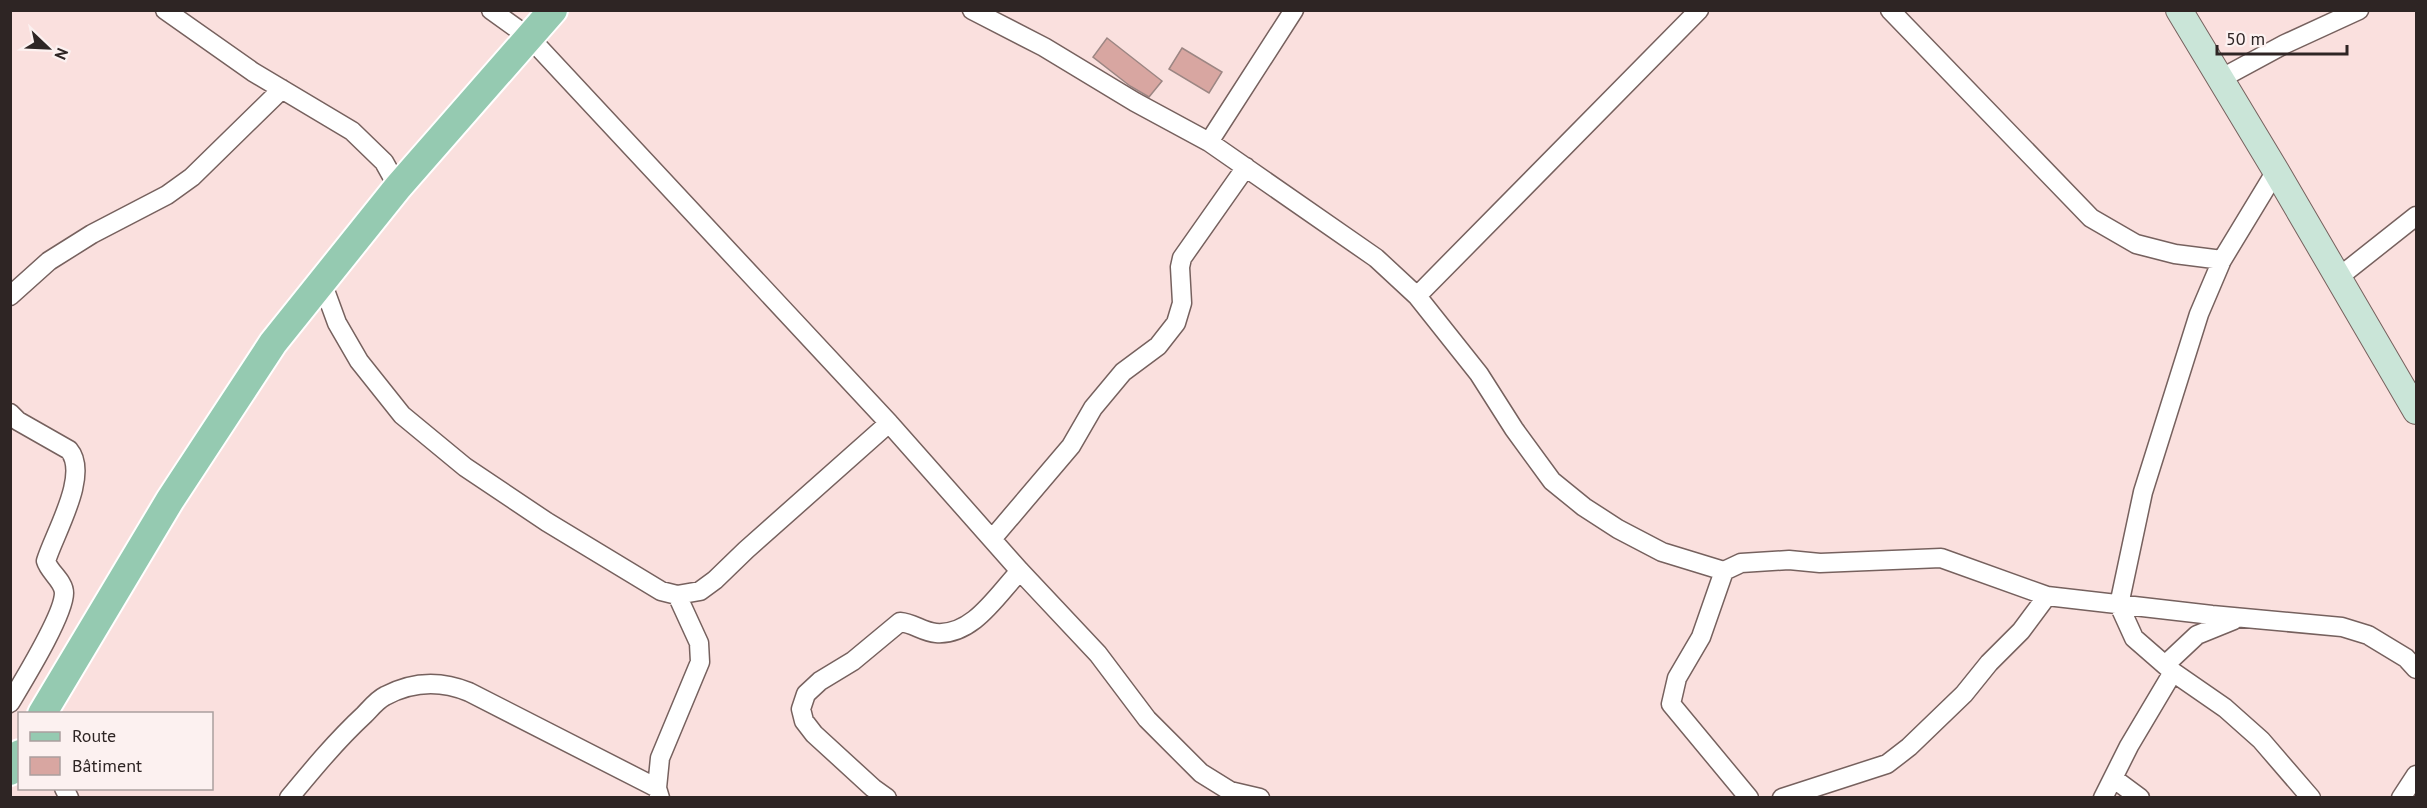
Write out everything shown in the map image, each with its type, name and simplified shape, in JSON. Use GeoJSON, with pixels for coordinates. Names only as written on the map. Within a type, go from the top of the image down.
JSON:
{"type":"FeatureCollection","features":[{"type":"Feature","properties":{"kind":"main road"},"geometry":{"type":"LineString","coordinates":[[43,712],[170,500],[273,343],[398,187],[554,10]]}},
{"type":"Feature","properties":{"kind":"main road"},"geometry":{"type":"LineString","coordinates":[[2179,10],[2416,411]]}},
{"type":"Feature","properties":{"kind":"main road"},"geometry":{"type":"LineString","coordinates":[[10,771],[18,757]]}},
{"type":"Feature","properties":{"kind":"street"},"geometry":{"type":"LineString","coordinates":[[165,10],[253,72],[352,131],[384,162],[398,187]]}},
{"type":"Feature","properties":{"kind":"street"},"geometry":{"type":"LineString","coordinates":[[491,10],[530,38],[889,423],[1020,571],[1098,654],[1147,719],[1201,773],[1230,791],[1260,798]]}},
{"type":"Feature","properties":{"kind":"street"},"geometry":{"type":"LineString","coordinates":[[972,10],[1044,47],[1135,102],[1209,142],[1376,258],[1417,296],[1479,374],[1514,429],[1552,481],[1584,507],[1618,529],[1662,552],[1724,571],[1741,563],[1788,560],[1820,563],[1941,558],[2048,596],[2239,618],[2342,627],[2368,635],[2406,658],[2416,669]]}},
{"type":"Feature","properties":{"kind":"street"},"geometry":{"type":"LineString","coordinates":[[1209,142],[1294,10]]}},
{"type":"Feature","properties":{"kind":"street"},"geometry":{"type":"LineString","coordinates":[[1417,296],[1699,10]]}},
{"type":"Feature","properties":{"kind":"street"},"geometry":{"type":"LineString","coordinates":[[1890,10],[2091,218],[2136,244],[2175,254],[2222,260]]}},
{"type":"Feature","properties":{"kind":"street"},"geometry":{"type":"LineString","coordinates":[[2220,79],[2284,44],[2359,10]]}},
{"type":"Feature","properties":{"kind":"street"},"geometry":{"type":"LineString","coordinates":[[10,296],[50,261],[92,234],[167,195],[192,177],[282,89]]}},
{"type":"Feature","properties":{"kind":"street"},"geometry":{"type":"LineString","coordinates":[[992,539],[1071,446],[1093,408],[1123,372],[1158,346],[1176,323],[1182,303],[1180,267],[1182,258],[1246,167]]}},
{"type":"Feature","properties":{"kind":"street"},"geometry":{"type":"LineString","coordinates":[[2276,171],[2222,260],[2199,314],[2143,492],[2119,604],[2134,638],[2169,668],[2225,708],[2252,732],[2288,768],[2311,798]]}},
{"type":"Feature","properties":{"kind":"street"},"geometry":{"type":"LineString","coordinates":[[2338,277],[2416,216]]}},
{"type":"Feature","properties":{"kind":"street"},"geometry":{"type":"LineString","coordinates":[[322,282],[337,323],[359,361],[402,415],[465,467],[547,522],[648,585],[677,595],[700,591],[715,580],[889,423]]}},
{"type":"Feature","properties":{"kind":"street"},"geometry":{"type":"LineString","coordinates":[[10,413],[18,422],[69,450],[75,457],[75,469],[67,507],[46,561],[51,573],[63,586],[63,598],[39,652],[10,703]]}},
{"type":"Feature","properties":{"kind":"street"},"geometry":{"type":"LineString","coordinates":[[887,798],[814,734],[804,722],[801,709],[806,694],[820,681],[868,650],[890,628],[900,622],[910,623],[933,633],[952,632],[970,625],[1020,571]]}},
{"type":"Feature","properties":{"kind":"street"},"geometry":{"type":"LineString","coordinates":[[1724,571],[1701,637],[1677,678],[1671,704],[1742,796]]}},
{"type":"Feature","properties":{"kind":"street"},"geometry":{"type":"LineString","coordinates":[[289,798],[341,736],[383,697],[407,687],[432,683],[452,684],[469,692],[658,793],[660,758],[700,662],[699,643],[677,595]]}},
{"type":"Feature","properties":{"kind":"street"},"geometry":{"type":"LineString","coordinates":[[1782,798],[1887,764],[1909,747],[1964,694],[1989,663],[2021,631],[2048,596]]}},
{"type":"Feature","properties":{"kind":"street"},"geometry":{"type":"LineString","coordinates":[[2103,798],[2169,668],[2197,635],[2239,618]]}},
{"type":"Feature","properties":{"kind":"street"},"geometry":{"type":"LineString","coordinates":[[1201,773],[1212,798]]}},
{"type":"Feature","properties":{"kind":"street"},"geometry":{"type":"LineString","coordinates":[[2401,798],[2416,775]]}},
{"type":"Feature","properties":{"kind":"street"},"geometry":{"type":"LineString","coordinates":[[2113,778],[2140,798]]}},
{"type":"Feature","properties":{"kind":"building"},"geometry":{"type":"Polygon","coordinates":[[[1107,38],[1162,81],[1149,97],[1130,86],[1093,57],[1107,38]]]}},
{"type":"Feature","properties":{"kind":"building"},"geometry":{"type":"Polygon","coordinates":[[[1182,48],[1222,72],[1209,93],[1169,69],[1182,48]]]}}]}
